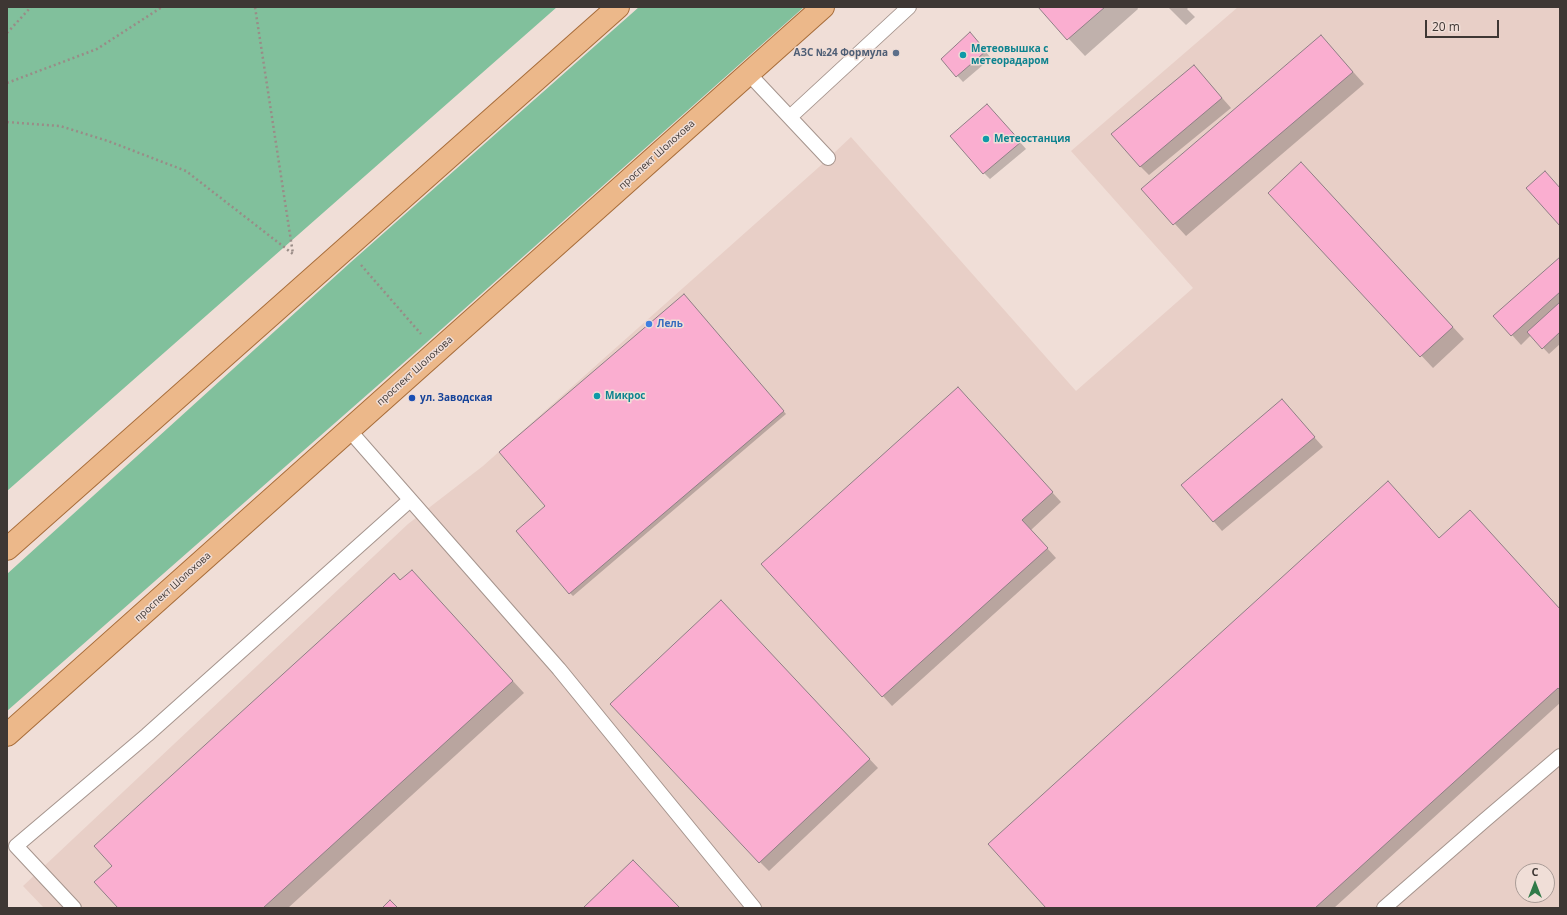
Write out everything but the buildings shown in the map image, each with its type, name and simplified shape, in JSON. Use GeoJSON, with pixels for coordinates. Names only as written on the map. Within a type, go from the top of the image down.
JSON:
{"type":"FeatureCollection","features":[{"type":"Feature","properties":{"kind":"main road"},"geometry":{"type":"LineString","coordinates":[[7,549],[618,7]]}},
{"type":"Feature","properties":{"kind":"main road","name":"проспект Шолохова"},"geometry":{"type":"LineString","coordinates":[[7,735],[823,7]]}},
{"type":"Feature","properties":{"kind":"lane"},"geometry":{"type":"LineString","coordinates":[[790,117],[909,7]]}},
{"type":"Feature","properties":{"kind":"lane"},"geometry":{"type":"LineString","coordinates":[[748,74],[828,158]]}},
{"type":"Feature","properties":{"kind":"lane"},"geometry":{"type":"LineString","coordinates":[[349,430],[558,669],[754,908]]}},
{"type":"Feature","properties":{"kind":"lane"},"geometry":{"type":"LineString","coordinates":[[74,908],[12,850],[146,735],[410,500]]}},
{"type":"Feature","properties":{"kind":"lane"},"geometry":{"type":"LineString","coordinates":[[1384,908],[1484,820],[1560,756]]}},
{"type":"Feature","properties":{"kind":"path"},"geometry":{"type":"LineString","coordinates":[[7,33],[31,7]]}},
{"type":"Feature","properties":{"kind":"path"},"geometry":{"type":"LineString","coordinates":[[7,83],[97,48],[162,7]]}},
{"type":"Feature","properties":{"kind":"path"},"geometry":{"type":"LineString","coordinates":[[7,122],[60,126],[108,141],[186,171],[293,254],[255,7]]}},
{"type":"Feature","properties":{"kind":"path"},"geometry":{"type":"LineString","coordinates":[[346,249],[437,351]]}},
{"type":"Feature","properties":{"kind":"shaded area"},"geometry":{"type":"Polygon","coordinates":[[[1238,7],[1560,7],[1560,908],[44,908],[23,886],[408,524],[483,466],[851,137],[1076,391],[1193,288],[1071,151],[1238,7]]]}},
{"type":"Feature","properties":{"kind":"green space"},"geometry":{"type":"Polygon","coordinates":[[[7,7],[557,7],[7,491],[7,7]]]}},
{"type":"Feature","properties":{"kind":"green space"},"geometry":{"type":"Polygon","coordinates":[[[639,7],[804,7],[426,343],[7,711],[7,574],[351,262],[639,7]]]}},
{"type":"Feature","properties":{"kind":"place","name":"АЗС №24 Формула"},"geometry":{"type":"Point","coordinates":[896,53]}},
{"type":"Feature","properties":{"kind":"place","name":"Метеовышка с метеорадаром"},"geometry":{"type":"Point","coordinates":[963,55]}},
{"type":"Feature","properties":{"kind":"place","name":"Метеостанция"},"geometry":{"type":"Point","coordinates":[986,139]}},
{"type":"Feature","properties":{"kind":"place","name":"Лель"},"geometry":{"type":"Point","coordinates":[649,324]}},
{"type":"Feature","properties":{"kind":"place","name":"Микрос"},"geometry":{"type":"Point","coordinates":[597,396]}},
{"type":"Feature","properties":{"kind":"place","name":"ул. Заводская"},"geometry":{"type":"Point","coordinates":[412,398]}}]}
